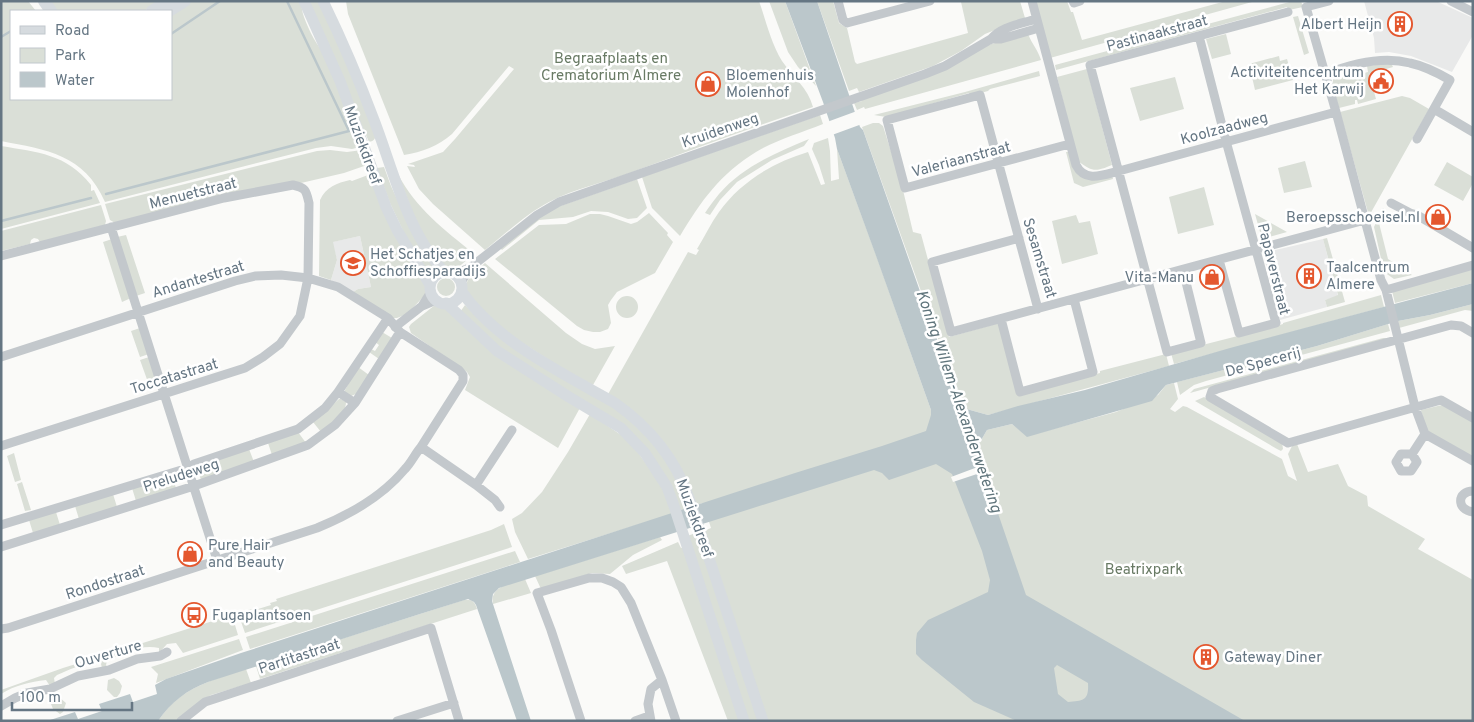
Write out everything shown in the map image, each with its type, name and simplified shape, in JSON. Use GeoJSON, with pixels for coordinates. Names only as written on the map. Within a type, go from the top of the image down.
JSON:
{"type":"FeatureCollection","features":[{"type":"Feature","properties":{"kind":"highway"},"geometry":{"type":"LineString","coordinates":[[154,10],[168,1]]}},
{"type":"Feature","properties":{"kind":"highway"},"geometry":{"type":"LineString","coordinates":[[170,10],[185,1]]}},
{"type":"Feature","properties":{"kind":"main road","name":"Muziekdreef"},"geometry":{"type":"LineString","coordinates":[[304,1],[336,72],[386,207],[436,295],[497,351],[568,397],[621,428],[645,453],[667,487],[744,721]]}},
{"type":"Feature","properties":{"kind":"main road","name":"Muziekdreef"},"geometry":{"type":"LineString","coordinates":[[322,1],[354,69],[405,207],[438,265],[455,280],[470,304],[494,327],[530,354],[615,403],[638,421],[666,452],[690,498],[763,721]]}},
{"type":"Feature","properties":{"kind":"main road"},"geometry":{"type":"LineString","coordinates":[[435,276],[455,280],[456,300],[436,295],[435,276]]}},
{"type":"Feature","properties":{"kind":"street"},"geometry":{"type":"LineString","coordinates":[[838,1],[843,20],[847,24],[930,1]]}},
{"type":"Feature","properties":{"kind":"street","name":"Koolzaadweg"},"geometry":{"type":"LineString","coordinates":[[1032,1],[1078,170],[1086,176],[1092,177],[1119,171],[1336,112]]}},
{"type":"Feature","properties":{"kind":"street"},"geometry":{"type":"LineString","coordinates":[[1329,1],[1306,7],[1326,74],[1381,280],[1386,290],[1415,406],[1425,434],[1473,461]]}},
{"type":"Feature","properties":{"kind":"street"},"geometry":{"type":"LineString","coordinates":[[1451,1],[1473,12]]}},
{"type":"Feature","properties":{"kind":"street","name":"Pastinaakstraat"},"geometry":{"type":"LineString","coordinates":[[1119,171],[1090,65],[1288,12]]}},
{"type":"Feature","properties":{"kind":"street","name":"Kruidenweg"},"geometry":{"type":"LineString","coordinates":[[455,280],[537,215],[559,202],[938,69],[991,40],[995,34],[1002,30],[1038,24]]}},
{"type":"Feature","properties":{"kind":"street","name":"Papaverstraat"},"geometry":{"type":"LineString","coordinates":[[1199,36],[1276,323],[1240,333],[1219,260]]}},
{"type":"Feature","properties":{"kind":"street"},"geometry":{"type":"LineString","coordinates":[[1326,74],[1373,61],[1392,60],[1418,65],[1450,80],[1417,139]]}},
{"type":"Feature","properties":{"kind":"street","name":"Valeriaanstraat"},"geometry":{"type":"LineString","coordinates":[[980,94],[887,120],[905,188],[1070,144]]}},
{"type":"Feature","properties":{"kind":"street","name":"Sesamstraat"},"geometry":{"type":"LineString","coordinates":[[980,94],[1038,309],[1365,220]]}},
{"type":"Feature","properties":{"kind":"street"},"geometry":{"type":"LineString","coordinates":[[1434,109],[1473,132]]}},
{"type":"Feature","properties":{"kind":"street"},"geometry":{"type":"LineString","coordinates":[[1119,171],[1167,352],[1202,343],[1183,270]]}},
{"type":"Feature","properties":{"kind":"street","name":"Menuetstraat"},"geometry":{"type":"LineString","coordinates":[[1,256],[224,198],[293,185],[301,187],[306,192],[309,203],[308,278]]}},
{"type":"Feature","properties":{"kind":"street"},"geometry":{"type":"LineString","coordinates":[[1391,203],[1410,214],[1417,215],[1473,248]]}},
{"type":"Feature","properties":{"kind":"street"},"geometry":{"type":"LineString","coordinates":[[111,228],[217,560]]}},
{"type":"Feature","properties":{"kind":"street"},"geometry":{"type":"LineString","coordinates":[[1019,238],[932,262],[951,332],[1038,309]]}},
{"type":"Feature","properties":{"kind":"street"},"geometry":{"type":"LineString","coordinates":[[1386,290],[1473,265]]}},
{"type":"Feature","properties":{"kind":"street","name":"Andantestraat"},"geometry":{"type":"LineString","coordinates":[[1,357],[235,281],[255,276],[281,275],[308,278],[338,287],[388,318],[398,330],[464,375],[464,381],[421,447]]}},
{"type":"Feature","properties":{"kind":"street","name":"Toccatastraat"},"geometry":{"type":"LineString","coordinates":[[1,446],[245,368],[280,344],[300,316],[308,278]]}},
{"type":"Feature","properties":{"kind":"street","name":"Preludeweg"},"geometry":{"type":"LineString","coordinates":[[1,547],[194,486],[308,445],[335,425],[355,403],[398,330],[436,295]]}},
{"type":"Feature","properties":{"kind":"street"},"geometry":{"type":"LineString","coordinates":[[1001,319],[1020,392],[1094,372],[1074,299]]}},
{"type":"Feature","properties":{"kind":"street","name":"Preludeweg"},"geometry":{"type":"LineString","coordinates":[[1,525],[188,468],[194,464],[298,429],[325,408],[338,392],[388,318]]}},
{"type":"Feature","properties":{"kind":"street","name":"De Specerij"},"geometry":{"type":"LineString","coordinates":[[1473,333],[1461,326],[1451,325],[1217,389],[1212,391],[1210,397],[1288,443],[1441,400],[1473,418]]}},
{"type":"Feature","properties":{"kind":"street"},"geometry":{"type":"LineString","coordinates":[[338,392],[355,403]]}},
{"type":"Feature","properties":{"kind":"street"},"geometry":{"type":"LineString","coordinates":[[476,486],[512,430]]}},
{"type":"Feature","properties":{"kind":"street"},"geometry":{"type":"LineString","coordinates":[[1412,454],[1425,434]]}},
{"type":"Feature","properties":{"kind":"street"},"geometry":{"type":"LineString","coordinates":[[421,447],[495,500],[500,507]]}},
{"type":"Feature","properties":{"kind":"street","name":"Rondostraat"},"geometry":{"type":"LineString","coordinates":[[1,629],[334,521],[366,503],[385,488],[405,470],[421,447]]}},
{"type":"Feature","properties":{"kind":"street"},"geometry":{"type":"LineString","coordinates":[[1473,491],[1463,494],[1460,501],[1462,507],[1473,512]]}},
{"type":"Feature","properties":{"kind":"street"},"geometry":{"type":"LineString","coordinates":[[581,721],[537,593],[589,578],[602,578],[613,582],[621,588],[631,603],[662,680],[676,721]]}},
{"type":"Feature","properties":{"kind":"street","name":"Partitastraat"},"geometry":{"type":"LineString","coordinates":[[181,721],[205,702],[431,628],[454,703]]}},
{"type":"Feature","properties":{"kind":"street","name":"Ouverture"},"geometry":{"type":"LineString","coordinates":[[1,706],[27,693],[50,689],[78,676],[109,670],[123,663],[160,656],[167,652]]}},
{"type":"Feature","properties":{"kind":"street"},"geometry":{"type":"LineString","coordinates":[[635,721],[650,718],[648,704],[652,689],[662,680]]}},
{"type":"Feature","properties":{"kind":"street"},"geometry":{"type":"LineString","coordinates":[[398,721],[454,703],[460,721]]}},
{"type":"Feature","properties":{"kind":"shaded area"},"geometry":{"type":"Polygon","coordinates":[[[1364,1],[1436,1],[1473,18],[1473,35],[1452,72],[1411,56],[1389,52],[1375,53],[1374,38],[1364,1]]]}},
{"type":"Feature","properties":{"kind":"shaded area"},"geometry":{"type":"Polygon","coordinates":[[[360,236],[371,287],[358,289],[353,292],[331,280],[337,260],[332,242],[360,236]]]}},
{"type":"Feature","properties":{"kind":"shaded area"},"geometry":{"type":"Polygon","coordinates":[[[1323,239],[1338,296],[1325,300],[1327,307],[1280,320],[1263,253],[1323,239]]]}},
{"type":"Feature","properties":{"kind":"green space"},"geometry":{"type":"Polygon","coordinates":[[[1,1],[28,1],[35,10],[10,10],[10,100],[172,100],[172,12],[190,1],[300,1],[303,15],[311,33],[327,57],[360,147],[352,149],[331,146],[316,148],[105,202],[86,173],[75,164],[49,152],[1,141],[1,1]]]}},
{"type":"Feature","properties":{"kind":"green space"},"geometry":{"type":"Polygon","coordinates":[[[48,1],[160,1],[146,10],[55,10],[48,1]]]}},
{"type":"Feature","properties":{"kind":"green space"},"geometry":{"type":"Polygon","coordinates":[[[308,1],[319,1],[333,29],[376,135],[372,141],[369,142],[308,1]]]}},
{"type":"Feature","properties":{"kind":"green space","name":"Begraafplaats en Crematorium Almere"},"geometry":{"type":"Polygon","coordinates":[[[346,1],[759,1],[778,54],[786,67],[804,88],[813,107],[559,197],[532,212],[485,250],[433,204],[419,189],[407,166],[415,167],[408,164],[443,152],[514,69],[509,66],[447,138],[429,148],[404,155],[348,14],[346,1]]]}},
{"type":"Feature","properties":{"kind":"green space"},"geometry":{"type":"Polygon","coordinates":[[[769,1],[785,1],[816,86],[798,67],[788,52],[769,1]]]}},
{"type":"Feature","properties":{"kind":"green space"},"geometry":{"type":"Polygon","coordinates":[[[817,1],[833,1],[839,23],[847,28],[857,64],[968,33],[961,2],[1020,1],[1025,18],[985,34],[961,51],[933,66],[859,92],[857,88],[849,91],[817,1]]]}},
{"type":"Feature","properties":{"kind":"green space"},"geometry":{"type":"Polygon","coordinates":[[[1035,1],[1067,1],[1071,12],[1073,12],[1082,40],[1226,1],[1252,2],[1050,58],[1035,1]]]}},
{"type":"Feature","properties":{"kind":"green space"},"geometry":{"type":"Polygon","coordinates":[[[1293,1],[1301,1],[1303,7],[1289,10],[1287,7],[1056,70],[1055,65],[1293,1]]]}},
{"type":"Feature","properties":{"kind":"green space"},"geometry":{"type":"Polygon","coordinates":[[[1298,16],[1309,53],[1304,55],[1293,17],[1298,16]]]}},
{"type":"Feature","properties":{"kind":"green space"},"geometry":{"type":"Polygon","coordinates":[[[1028,34],[1041,60],[865,109],[864,107],[857,110],[854,103],[862,101],[861,98],[988,45],[1028,34]]]}},
{"type":"Feature","properties":{"kind":"green space"},"geometry":{"type":"Polygon","coordinates":[[[1226,34],[1231,54],[1212,59],[1206,39],[1226,34]]]}},
{"type":"Feature","properties":{"kind":"green space"},"geometry":{"type":"Polygon","coordinates":[[[1279,56],[1280,61],[1287,59],[1293,80],[1255,90],[1249,64],[1279,56]]]}},
{"type":"Feature","properties":{"kind":"green space"},"geometry":{"type":"Polygon","coordinates":[[[1391,63],[1393,67],[1369,74],[1376,99],[1358,104],[1357,100],[1355,100],[1355,104],[1339,108],[1333,84],[1336,76],[1342,73],[1343,79],[1368,72],[1367,66],[1391,63]]]}},
{"type":"Feature","properties":{"kind":"green space"},"geometry":{"type":"Polygon","coordinates":[[[1087,69],[1112,165],[1098,170],[1091,169],[1078,161],[1057,77],[1087,69]]]}},
{"type":"Feature","properties":{"kind":"green space"},"geometry":{"type":"Polygon","coordinates":[[[1039,71],[1040,76],[970,96],[969,93],[886,117],[874,115],[965,92],[1039,71]]]}},
{"type":"Feature","properties":{"kind":"green space"},"geometry":{"type":"Polygon","coordinates":[[[1175,77],[1184,109],[1140,121],[1130,88],[1175,77]]]}},
{"type":"Feature","properties":{"kind":"green space"},"geometry":{"type":"Polygon","coordinates":[[[1402,96],[1410,98],[1429,109],[1369,216],[1340,112],[1402,96]]]}},
{"type":"Feature","properties":{"kind":"green space"},"geometry":{"type":"Polygon","coordinates":[[[820,115],[823,124],[780,140],[756,152],[732,169],[712,189],[680,236],[652,208],[642,177],[820,115]]]}},
{"type":"Feature","properties":{"kind":"green space"},"geometry":{"type":"Polygon","coordinates":[[[879,123],[883,126],[902,186],[913,232],[921,234],[949,337],[999,323],[1019,395],[1166,354],[1169,366],[988,415],[963,408],[862,127],[879,123]]]}},
{"type":"Feature","properties":{"kind":"green space","name":"Beatrixpark"},"geometry":{"type":"Polygon","coordinates":[[[828,138],[831,181],[839,179],[837,149],[931,410],[930,423],[978,458],[976,449],[987,430],[1012,424],[1027,436],[1116,412],[1158,395],[1166,385],[1174,383],[1178,399],[1170,409],[1175,412],[1183,406],[1187,407],[1282,459],[1288,476],[1297,481],[1288,454],[1292,446],[1297,444],[1308,472],[1338,464],[1348,486],[1367,496],[1368,506],[1425,539],[1418,549],[1473,580],[1473,721],[766,721],[704,531],[711,528],[703,503],[694,506],[673,459],[607,396],[688,252],[696,255],[699,250],[697,249],[727,201],[747,182],[770,167],[808,152],[821,185],[825,184],[812,149],[814,143],[828,138]]]}},
{"type":"Feature","properties":{"kind":"green space"},"geometry":{"type":"Polygon","coordinates":[[[809,139],[804,146],[772,160],[737,182],[720,200],[710,215],[705,213],[728,184],[749,168],[809,139]]]}},
{"type":"Feature","properties":{"kind":"green space"},"geometry":{"type":"Polygon","coordinates":[[[1,146],[51,156],[72,167],[91,185],[91,191],[94,190],[100,203],[1,229],[1,146]]]}},
{"type":"Feature","properties":{"kind":"green space"},"geometry":{"type":"Polygon","coordinates":[[[362,150],[367,165],[344,173],[301,183],[115,223],[110,220],[105,204],[317,151],[347,152],[362,150]]]}},
{"type":"Feature","properties":{"kind":"green space"},"geometry":{"type":"Polygon","coordinates":[[[1066,152],[1069,152],[1075,171],[1112,175],[1113,179],[1083,187],[1074,183],[1066,152]]]}},
{"type":"Feature","properties":{"kind":"green space"},"geometry":{"type":"Polygon","coordinates":[[[1305,161],[1312,187],[1284,193],[1278,168],[1305,161]]]}},
{"type":"Feature","properties":{"kind":"green space"},"geometry":{"type":"Polygon","coordinates":[[[1447,162],[1473,177],[1473,183],[1463,201],[1434,185],[1447,162]]]}},
{"type":"Feature","properties":{"kind":"green space"},"geometry":{"type":"Polygon","coordinates":[[[384,167],[409,225],[437,269],[428,275],[407,239],[390,203],[377,168],[384,167]]]}},
{"type":"Feature","properties":{"kind":"green space"},"geometry":{"type":"Polygon","coordinates":[[[398,174],[413,198],[422,208],[474,254],[455,270],[440,263],[417,224],[398,174]]]}},
{"type":"Feature","properties":{"kind":"green space"},"geometry":{"type":"Polygon","coordinates":[[[368,175],[426,285],[426,294],[407,314],[397,318],[393,318],[353,292],[358,289],[371,287],[360,236],[333,242],[337,260],[331,280],[319,276],[320,200],[332,186],[368,175]]]}},
{"type":"Feature","properties":{"kind":"green space"},"geometry":{"type":"Polygon","coordinates":[[[637,179],[647,208],[637,218],[628,219],[608,212],[591,211],[573,217],[539,220],[502,250],[500,248],[549,210],[637,179]]]}},
{"type":"Feature","properties":{"kind":"green space"},"geometry":{"type":"Polygon","coordinates":[[[1204,187],[1214,225],[1178,234],[1169,197],[1204,187]]]}},
{"type":"Feature","properties":{"kind":"green space"},"geometry":{"type":"Polygon","coordinates":[[[101,205],[106,221],[105,225],[40,242],[34,238],[30,244],[1,251],[1,231],[101,205]]]}},
{"type":"Feature","properties":{"kind":"green space"},"geometry":{"type":"Polygon","coordinates":[[[1383,208],[1385,210],[1379,223],[1388,259],[1412,275],[1394,279],[1384,272],[1374,227],[1383,208]]]}},
{"type":"Feature","properties":{"kind":"green space"},"geometry":{"type":"Polygon","coordinates":[[[649,213],[668,233],[667,235],[673,242],[655,273],[617,292],[608,305],[611,323],[608,329],[600,332],[584,330],[577,326],[495,259],[539,225],[566,224],[590,214],[600,214],[631,224],[649,213]]]}},
{"type":"Feature","properties":{"kind":"green space"},"geometry":{"type":"Polygon","coordinates":[[[1255,214],[1287,232],[1262,239],[1255,214]]]}},
{"type":"Feature","properties":{"kind":"green space"},"geometry":{"type":"Polygon","coordinates":[[[1076,215],[1079,223],[1090,221],[1098,254],[1062,264],[1052,221],[1076,215]]]}},
{"type":"Feature","properties":{"kind":"green space"},"geometry":{"type":"Polygon","coordinates":[[[126,235],[145,293],[136,296],[117,237],[126,235]]]}},
{"type":"Feature","properties":{"kind":"green space"},"geometry":{"type":"Polygon","coordinates":[[[1327,238],[1345,302],[1327,307],[1325,300],[1338,295],[1323,239],[1327,238]]]}},
{"type":"Feature","properties":{"kind":"green space"},"geometry":{"type":"Polygon","coordinates":[[[112,239],[131,298],[122,302],[103,242],[112,239]]]}},
{"type":"Feature","properties":{"kind":"green space"},"geometry":{"type":"Polygon","coordinates":[[[485,263],[566,333],[582,344],[595,349],[615,346],[593,385],[577,378],[498,327],[466,292],[468,279],[485,263]]]}},
{"type":"Feature","properties":{"kind":"green space"},"geometry":{"type":"Polygon","coordinates":[[[1473,269],[1473,283],[1395,303],[1392,291],[1473,269]]]}},
{"type":"Feature","properties":{"kind":"green space"},"geometry":{"type":"Polygon","coordinates":[[[442,278],[450,278],[455,283],[453,294],[442,296],[437,291],[437,283],[442,278]]]}},
{"type":"Feature","properties":{"kind":"green space"},"geometry":{"type":"Polygon","coordinates":[[[1381,295],[1384,307],[1174,364],[1171,353],[1273,327],[1381,295]]]}},
{"type":"Feature","properties":{"kind":"green space"},"geometry":{"type":"Polygon","coordinates":[[[623,296],[631,296],[638,303],[638,311],[631,318],[623,318],[616,311],[616,303],[623,296]]]}},
{"type":"Feature","properties":{"kind":"green space"},"geometry":{"type":"Polygon","coordinates":[[[1473,304],[1473,311],[1465,310],[1399,328],[1398,321],[1473,304]]]}},
{"type":"Feature","properties":{"kind":"green space"},"geometry":{"type":"Polygon","coordinates":[[[435,305],[442,305],[581,406],[558,448],[465,390],[470,377],[467,372],[411,333],[409,327],[411,324],[435,305]]]}},
{"type":"Feature","properties":{"kind":"green space"},"geometry":{"type":"Polygon","coordinates":[[[465,305],[473,313],[621,410],[666,457],[690,508],[679,511],[644,448],[508,356],[460,312],[465,305]]]}},
{"type":"Feature","properties":{"kind":"green space"},"geometry":{"type":"Polygon","coordinates":[[[1388,324],[1390,331],[1206,381],[1194,385],[1180,395],[1177,382],[1317,346],[1388,324]]]}},
{"type":"Feature","properties":{"kind":"green space"},"geometry":{"type":"Polygon","coordinates":[[[140,328],[149,354],[140,357],[131,331],[140,328]]]}},
{"type":"Feature","properties":{"kind":"green space"},"geometry":{"type":"Polygon","coordinates":[[[382,332],[392,338],[379,359],[369,352],[371,349],[375,351],[379,345],[375,342],[382,332]]]}},
{"type":"Feature","properties":{"kind":"green space"},"geometry":{"type":"Polygon","coordinates":[[[1383,338],[1389,338],[1190,393],[1194,389],[1383,338]]]}},
{"type":"Feature","properties":{"kind":"green space"},"geometry":{"type":"Polygon","coordinates":[[[149,357],[158,382],[149,385],[140,360],[149,357]]]}},
{"type":"Feature","properties":{"kind":"green space"},"geometry":{"type":"Polygon","coordinates":[[[358,367],[369,375],[356,394],[351,396],[345,390],[358,367]]]}},
{"type":"Feature","properties":{"kind":"green space"},"geometry":{"type":"Polygon","coordinates":[[[1204,397],[1282,442],[1283,449],[1281,451],[1277,449],[1195,401],[1204,397]]]}},
{"type":"Feature","properties":{"kind":"green space"},"geometry":{"type":"Polygon","coordinates":[[[339,399],[346,402],[343,411],[337,419],[321,432],[313,422],[339,399]]]}},
{"type":"Feature","properties":{"kind":"green space"},"geometry":{"type":"Polygon","coordinates":[[[1442,405],[1473,422],[1473,458],[1429,433],[1426,429],[1421,410],[1442,405]]]}},
{"type":"Feature","properties":{"kind":"green space"},"geometry":{"type":"Polygon","coordinates":[[[590,414],[630,441],[664,489],[672,514],[528,559],[515,532],[512,519],[522,513],[542,492],[590,414]]]}},
{"type":"Feature","properties":{"kind":"green space"},"geometry":{"type":"Polygon","coordinates":[[[298,432],[306,443],[272,455],[268,443],[298,432]]]}},
{"type":"Feature","properties":{"kind":"green space"},"geometry":{"type":"Polygon","coordinates":[[[249,449],[254,462],[201,480],[197,467],[249,449]]]}},
{"type":"Feature","properties":{"kind":"green space"},"geometry":{"type":"Polygon","coordinates":[[[14,453],[21,480],[15,482],[7,456],[14,453]]]}},
{"type":"Feature","properties":{"kind":"green space"},"geometry":{"type":"Polygon","coordinates":[[[172,476],[176,488],[136,501],[132,488],[172,476]]]}},
{"type":"Feature","properties":{"kind":"green space"},"geometry":{"type":"Polygon","coordinates":[[[22,482],[31,510],[25,511],[17,484],[22,482]]]}},
{"type":"Feature","properties":{"kind":"green space"},"geometry":{"type":"Polygon","coordinates":[[[113,494],[117,507],[79,519],[75,506],[113,494]]]}},
{"type":"Feature","properties":{"kind":"green space"},"geometry":{"type":"Polygon","coordinates":[[[56,512],[60,525],[33,533],[29,520],[56,512]]]}},
{"type":"Feature","properties":{"kind":"green space"},"geometry":{"type":"Polygon","coordinates":[[[504,524],[512,547],[245,633],[238,613],[271,605],[270,603],[277,601],[276,599],[491,530],[504,524]]]}},
{"type":"Feature","properties":{"kind":"green space"},"geometry":{"type":"Polygon","coordinates":[[[699,532],[760,721],[748,721],[687,536],[699,532]]]}},
{"type":"Feature","properties":{"kind":"green space"},"geometry":{"type":"Polygon","coordinates":[[[660,537],[662,540],[633,555],[610,574],[592,573],[541,589],[535,576],[660,537]]]}},
{"type":"Feature","properties":{"kind":"green space"},"geometry":{"type":"Polygon","coordinates":[[[678,542],[681,548],[686,547],[742,721],[728,721],[667,561],[626,574],[622,566],[678,542]]]}},
{"type":"Feature","properties":{"kind":"green space"},"geometry":{"type":"Polygon","coordinates":[[[515,551],[520,562],[250,649],[246,637],[515,551]]]}},
{"type":"Feature","properties":{"kind":"green space"},"geometry":{"type":"Polygon","coordinates":[[[525,579],[531,593],[493,604],[494,593],[498,589],[525,579]]]}},
{"type":"Feature","properties":{"kind":"green space"},"geometry":{"type":"Polygon","coordinates":[[[464,600],[473,602],[477,609],[260,679],[256,666],[464,600]]]}},
{"type":"Feature","properties":{"kind":"green space"},"geometry":{"type":"Polygon","coordinates":[[[232,615],[238,635],[183,653],[176,643],[167,644],[159,653],[159,648],[139,648],[107,661],[107,668],[102,668],[101,664],[96,663],[84,664],[57,675],[54,678],[55,684],[50,686],[46,680],[17,686],[1,694],[1,690],[63,668],[232,615]]]}},
{"type":"Feature","properties":{"kind":"green space"},"geometry":{"type":"Polygon","coordinates":[[[239,639],[243,650],[156,683],[158,674],[151,667],[239,639]]]}},
{"type":"Feature","properties":{"kind":"green space"},"geometry":{"type":"Polygon","coordinates":[[[246,669],[251,683],[211,695],[177,721],[158,721],[176,700],[186,693],[208,682],[246,669]]]}},
{"type":"Feature","properties":{"kind":"green space"},"geometry":{"type":"Polygon","coordinates":[[[114,678],[122,686],[117,697],[114,697],[107,690],[108,680],[114,678]]]}},
{"type":"Feature","properties":{"kind":"green space"},"geometry":{"type":"Polygon","coordinates":[[[59,697],[66,703],[63,712],[60,714],[53,709],[51,704],[52,699],[59,697]]]}},
{"type":"Feature","properties":{"kind":"water"},"geometry":{"type":"Polygon","coordinates":[[[785,1],[817,1],[860,127],[863,130],[956,393],[963,408],[988,415],[1473,283],[1473,304],[1398,321],[1317,346],[1166,385],[1152,401],[1027,437],[1012,424],[987,430],[976,449],[1026,595],[1245,721],[1017,721],[974,702],[922,660],[916,654],[917,633],[928,620],[988,592],[990,580],[982,551],[952,474],[936,464],[889,480],[882,473],[874,470],[499,588],[493,594],[492,601],[531,721],[517,721],[476,605],[468,599],[208,682],[180,697],[158,721],[47,721],[75,712],[78,719],[102,711],[99,704],[130,694],[133,702],[157,694],[155,685],[166,679],[241,653],[926,431],[931,410],[837,149],[823,102],[785,1]],[[1057,665],[1054,668],[1058,694],[1068,702],[1084,699],[1088,693],[1088,683],[1057,665]]]}},
{"type":"Feature","properties":{"kind":"pier"},"geometry":{"type":"Polygon","coordinates":[[[857,111],[862,124],[832,135],[827,122],[857,111]]]}},
{"type":"Feature","properties":{"kind":"pier"},"geometry":{"type":"Polygon","coordinates":[[[983,465],[986,471],[953,482],[951,477],[983,465]]]}},
{"type":"Feature","properties":{"kind":"waterway"},"geometry":{"type":"LineString","coordinates":[[172,33],[220,1]]}},
{"type":"Feature","properties":{"kind":"waterway"},"geometry":{"type":"LineString","coordinates":[[106,194],[349,131],[287,1]]}},
{"type":"Feature","properties":{"kind":"waterway"},"geometry":{"type":"LineString","coordinates":[[1,37],[10,32]]}},
{"type":"Feature","properties":{"kind":"waterway"},"geometry":{"type":"LineString","coordinates":[[1,221],[91,198]]}},
{"type":"Feature","properties":{"kind":"place","name":"Albert Heijn"},"geometry":{"type":"Point","coordinates":[1400,24]}},
{"type":"Feature","properties":{"kind":"place","name":"Activiteitencentrum Het Karwij"},"geometry":{"type":"Point","coordinates":[1381,81]}},
{"type":"Feature","properties":{"kind":"place","name":"Bloemenhuis Molenhof"},"geometry":{"type":"Point","coordinates":[708,84]}},
{"type":"Feature","properties":{"kind":"place","name":"Beroepsschoeisel.nl"},"geometry":{"type":"Point","coordinates":[1438,217]}},
{"type":"Feature","properties":{"kind":"place","name":"Het Schatjes en Schoffiesparadijs"},"geometry":{"type":"Point","coordinates":[353,263]}},
{"type":"Feature","properties":{"kind":"place","name":"Taalcentrum Almere"},"geometry":{"type":"Point","coordinates":[1309,276]}},
{"type":"Feature","properties":{"kind":"place","name":"Vita-Manu"},"geometry":{"type":"Point","coordinates":[1212,277]}},
{"type":"Feature","properties":{"kind":"place","name":"Pure Hair and Beauty"},"geometry":{"type":"Point","coordinates":[190,554]}},
{"type":"Feature","properties":{"kind":"place","name":"Fugaplantsoen"},"geometry":{"type":"Point","coordinates":[194,615]}},
{"type":"Feature","properties":{"kind":"place","name":"Gateway Diner"},"geometry":{"type":"Point","coordinates":[1206,657]}},
{"type":"Feature","properties":{"kind":"water label","name":"Koning Willem-Alexanderwetering"},"geometry":{"type":"Point","coordinates":[960,401]}}]}
